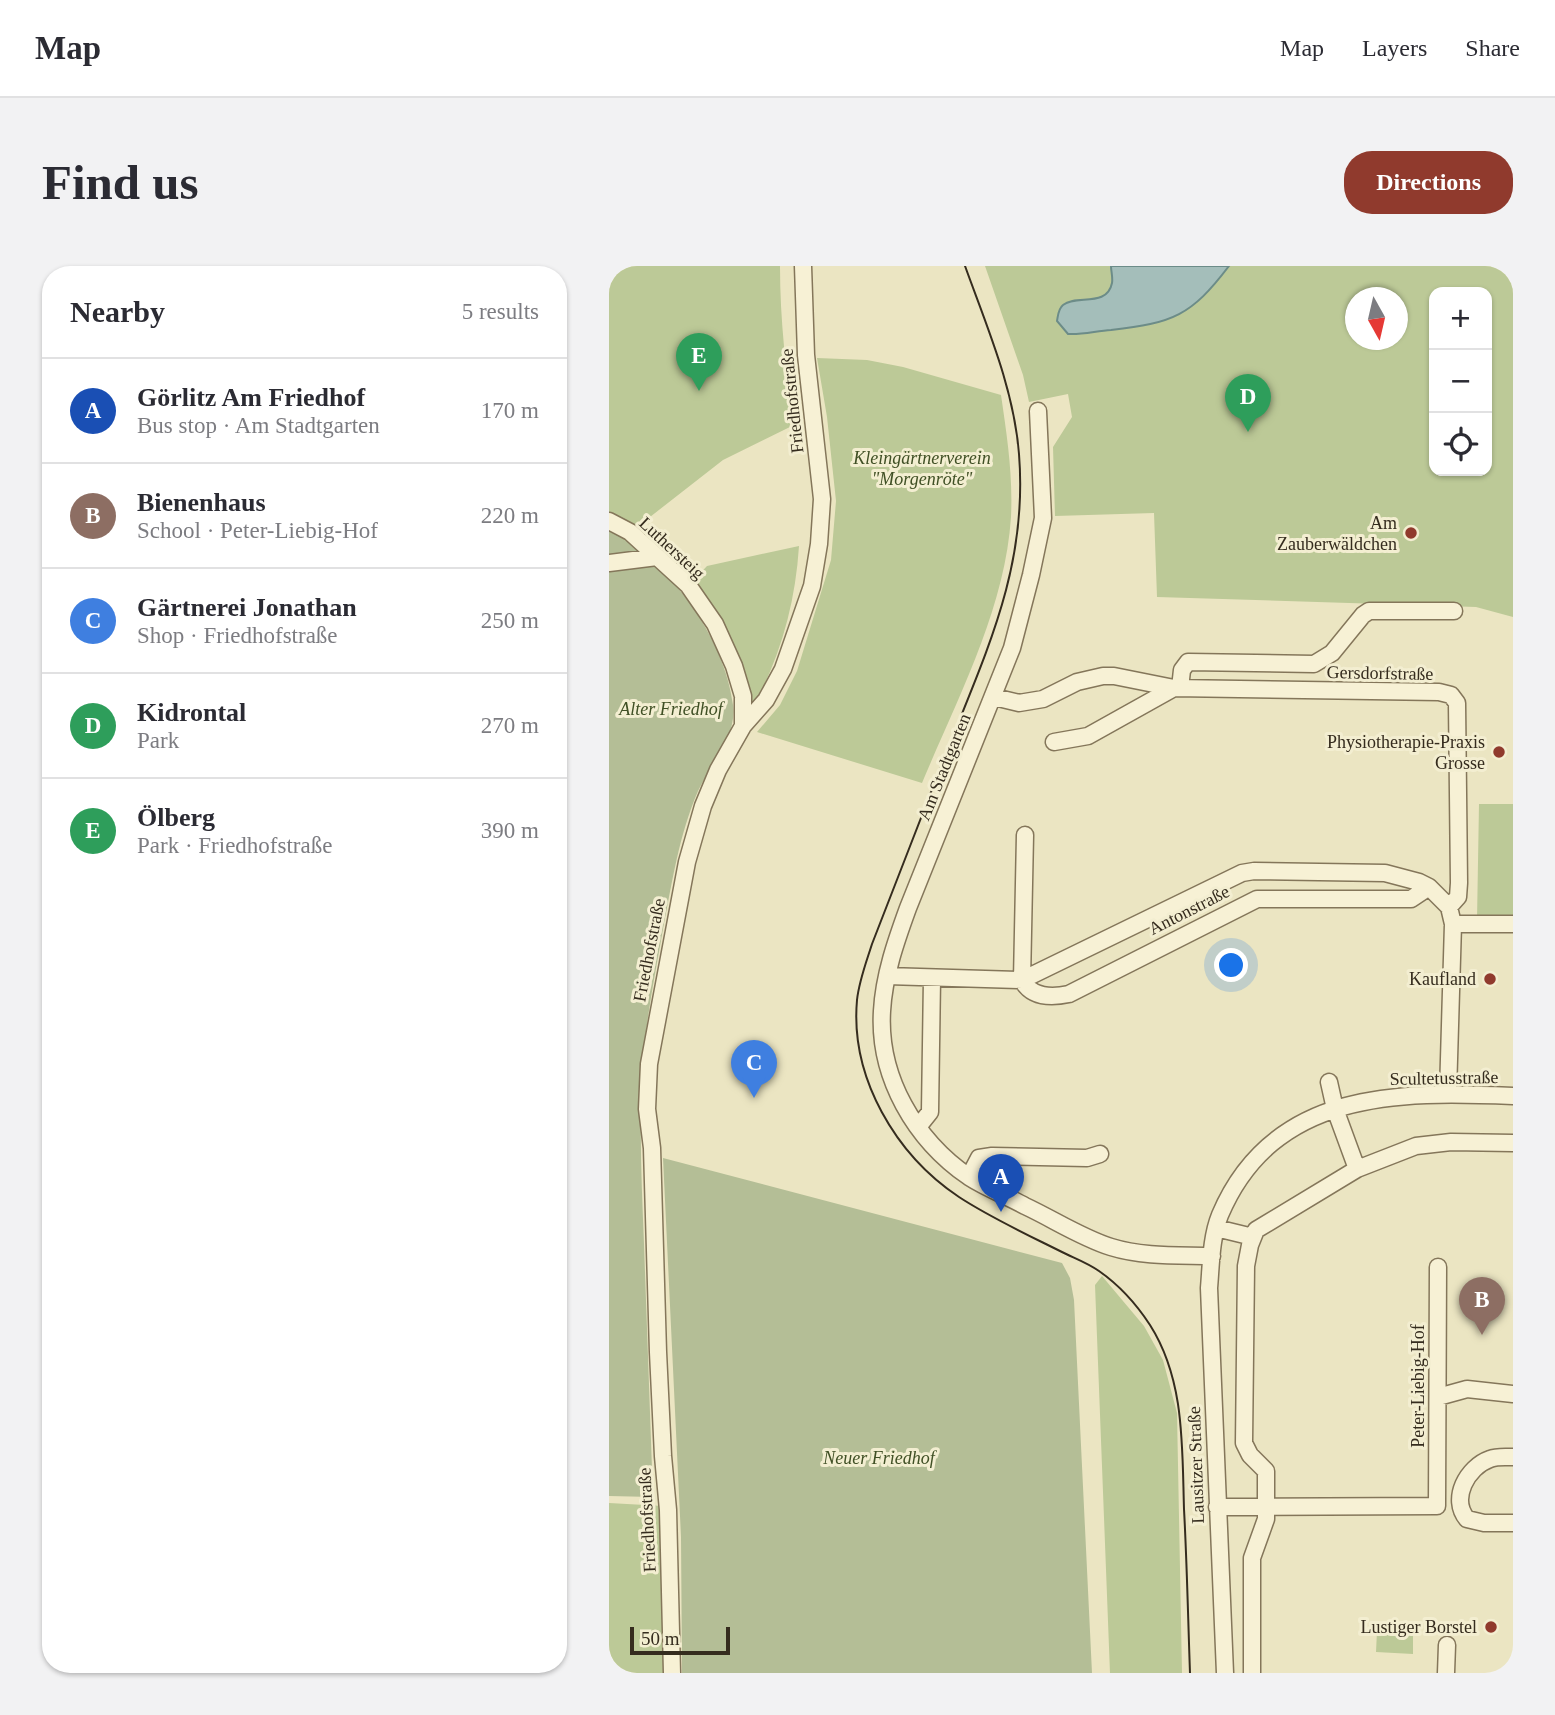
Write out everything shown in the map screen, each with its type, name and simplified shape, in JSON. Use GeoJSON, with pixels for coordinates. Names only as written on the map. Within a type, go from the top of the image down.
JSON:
{"type":"FeatureCollection","features":[{"type":"Feature","properties":{"kind":"street","name":"Friedhofstraße"},"geometry":{"type":"LineString","coordinates":[[673,1673],[668,1510],[658,1352],[652,1148],[647,1109],[649,1064],[677,911],[703,806],[718,769],[743,726],[766,700],[783,669],[812,586],[819,544],[822,499],[806,355],[803,266]]}},
{"type":"Feature","properties":{"kind":"street","name":"Am Stadtgarten"},"geometry":{"type":"LineString","coordinates":[[1038,411],[1043,518],[1031,575],[1012,648],[908,908],[887,976],[881,1028],[888,1065],[908,1115],[940,1154],[969,1177],[1112,1247],[1148,1253],[1212,1256]]}},
{"type":"Feature","properties":{"kind":"street","name":"Luthersteig"},"geometry":{"type":"LineString","coordinates":[[609,521],[630,532],[688,585],[715,624],[734,666],[743,696],[743,726]]}},
{"type":"Feature","properties":{"kind":"street"},"geometry":{"type":"LineString","coordinates":[[609,564],[657,556]]}},
{"type":"Feature","properties":{"kind":"street"},"geometry":{"type":"LineString","coordinates":[[1054,741],[1088,736],[1177,688],[1182,670],[1188,662],[1314,664],[1332,653],[1369,611],[1454,611]]}},
{"type":"Feature","properties":{"kind":"street","name":"Gersdorfstraße"},"geometry":{"type":"LineString","coordinates":[[993,697],[1019,703],[1043,699],[1077,682],[1103,676],[1177,688],[1439,692],[1451,695],[1457,703],[1458,897],[1439,898]]}},
{"type":"Feature","properties":{"kind":"street"},"geometry":{"type":"LineString","coordinates":[[1022,980],[1025,835]]}},
{"type":"Feature","properties":{"kind":"street","name":"Antonstraße"},"geometry":{"type":"LineString","coordinates":[[887,976],[1022,980],[1242,873],[1254,871],[1385,873],[1419,881],[1439,898]]}},
{"type":"Feature","properties":{"kind":"street","name":"Antonstraße"},"geometry":{"type":"LineString","coordinates":[[1022,980],[1032,993],[1069,994],[1257,898],[1439,898]]}},
{"type":"Feature","properties":{"kind":"street"},"geometry":{"type":"LineString","coordinates":[[1439,898],[1453,924],[1448,1093]]}},
{"type":"Feature","properties":{"kind":"street"},"geometry":{"type":"LineString","coordinates":[[1453,924],[1513,925]]}},
{"type":"Feature","properties":{"kind":"street"},"geometry":{"type":"LineString","coordinates":[[918,1127],[930,1112],[932,979]]}},
{"type":"Feature","properties":{"kind":"street"},"geometry":{"type":"LineString","coordinates":[[1329,1082],[1335,1109],[1357,1169]]}},
{"type":"Feature","properties":{"kind":"street","name":"Scultetusstraße"},"geometry":{"type":"LineString","coordinates":[[1212,1256],[1220,1215],[1235,1188],[1265,1149],[1297,1126],[1335,1109],[1390,1096],[1448,1093],[1513,1096]]}},
{"type":"Feature","properties":{"kind":"street"},"geometry":{"type":"LineString","coordinates":[[1252,1673],[1252,1558],[1262,1533],[1266,1506],[1266,1471],[1250,1455],[1244,1443],[1246,1266],[1256,1230],[1357,1169],[1416,1146],[1451,1142],[1513,1143]]}},
{"type":"Feature","properties":{"kind":"street"},"geometry":{"type":"LineString","coordinates":[[969,1177],[979,1158],[1087,1158],[1100,1154]]}},
{"type":"Feature","properties":{"kind":"street"},"geometry":{"type":"LineString","coordinates":[[1216,1228],[1253,1237]]}},
{"type":"Feature","properties":{"kind":"street","name":"Lausitzer Straße"},"geometry":{"type":"LineString","coordinates":[[1212,1256],[1209,1288],[1225,1673]]}},
{"type":"Feature","properties":{"kind":"street","name":"Peter-Liebig-Hof"},"geometry":{"type":"LineString","coordinates":[[1437,1506],[1438,1267]]}},
{"type":"Feature","properties":{"kind":"street"},"geometry":{"type":"LineString","coordinates":[[1438,1397],[1467,1389],[1513,1394]]}},
{"type":"Feature","properties":{"kind":"street"},"geometry":{"type":"LineString","coordinates":[[1513,1457],[1493,1457],[1475,1468],[1461,1492],[1460,1506],[1464,1515],[1472,1521],[1513,1523]]}},
{"type":"Feature","properties":{"kind":"street"},"geometry":{"type":"LineString","coordinates":[[1217,1507],[1460,1506]]}},
{"type":"Feature","properties":{"kind":"street"},"geometry":{"type":"LineString","coordinates":[[1446,1673],[1447,1645]]}},
{"type":"Feature","properties":{"kind":"green space"},"geometry":{"type":"Polygon","coordinates":[[[609,266],[780,266],[784,346],[794,425],[723,460],[632,531],[609,519],[609,266]]]}},
{"type":"Feature","properties":{"kind":"green space"},"geometry":{"type":"Polygon","coordinates":[[[985,266],[1513,266],[1513,617],[1476,607],[1157,597],[1154,513],[1055,516],[1053,447],[1072,417],[1068,394],[1029,402],[1023,375],[985,266]]]}},
{"type":"Feature","properties":{"kind":"green space","name":"Kleingärtnerverein \"Morgenröte\""},"geometry":{"type":"Polygon","coordinates":[[[817,358],[867,360],[903,367],[1001,395],[1011,486],[1007,552],[989,620],[977,653],[922,783],[757,732],[780,705],[797,671],[831,560],[836,501],[827,417],[817,358]]]}},
{"type":"Feature","properties":{"kind":"green space","name":"Alter Friedhof"},"geometry":{"type":"Polygon","coordinates":[[[609,530],[653,561],[691,604],[719,654],[733,705],[727,739],[698,791],[681,842],[655,973],[645,1045],[641,1159],[653,1497],[609,1496],[609,530]]]}},
{"type":"Feature","properties":{"kind":"green space"},"geometry":{"type":"Polygon","coordinates":[[[799,546],[794,592],[783,636],[767,678],[746,719],[745,696],[690,584],[707,566],[799,546]]]}},
{"type":"Feature","properties":{"kind":"green space"},"geometry":{"type":"Polygon","coordinates":[[[1479,804],[1513,804],[1513,921],[1477,920],[1479,804]]]}},
{"type":"Feature","properties":{"kind":"green space","name":"Neuer Friedhof"},"geometry":{"type":"Polygon","coordinates":[[[663,1158],[1062,1263],[1070,1278],[1074,1300],[1092,1673],[682,1673],[681,1537],[663,1158]]]}},
{"type":"Feature","properties":{"kind":"green space"},"geometry":{"type":"Polygon","coordinates":[[[1102,1276],[1144,1326],[1163,1360],[1177,1413],[1182,1673],[1110,1673],[1095,1285],[1102,1276]]]}},
{"type":"Feature","properties":{"kind":"green space"},"geometry":{"type":"Polygon","coordinates":[[[609,1503],[663,1506],[667,1673],[609,1673],[609,1503]]]}},
{"type":"Feature","properties":{"kind":"green space"},"geometry":{"type":"Polygon","coordinates":[[[1377,1631],[1413,1632],[1413,1654],[1376,1652],[1377,1631]]]}},
{"type":"Feature","properties":{"kind":"water"},"geometry":{"type":"Polygon","coordinates":[[[1111,266],[1229,266],[1203,296],[1166,320],[1132,327],[1068,334],[1057,321],[1060,308],[1075,300],[1098,298],[1109,291],[1112,283],[1111,266]]]}},
{"type":"Feature","properties":{"kind":"tram line"},"geometry":{"type":"LineString","coordinates":[[965,266],[1012,406],[1019,454],[1017,533],[1011,571],[990,642],[863,972],[857,1000],[861,1058],[870,1086],[897,1137],[936,1180],[984,1212],[1099,1271],[1133,1303],[1150,1325],[1170,1368],[1182,1438],[1190,1673]]}},
{"type":"Feature","properties":{"kind":"place","name":"Ölberg"},"geometry":{"type":"Point","coordinates":[699,391]}},
{"type":"Feature","properties":{"kind":"place","name":"Kidrontal"},"geometry":{"type":"Point","coordinates":[1248,432]}},
{"type":"Feature","properties":{"kind":"place","name":"Am Zauberwäldchen"},"geometry":{"type":"Point","coordinates":[1411,533]}},
{"type":"Feature","properties":{"kind":"place","name":"Physiotherapie-Praxis Grosse"},"geometry":{"type":"Point","coordinates":[1499,752]}},
{"type":"Feature","properties":{"kind":"place","name":"Kaufland"},"geometry":{"type":"Point","coordinates":[1490,979]}},
{"type":"Feature","properties":{"kind":"place","name":"Gärtnerei Jonathan"},"geometry":{"type":"Point","coordinates":[754,1098]}},
{"type":"Feature","properties":{"kind":"place","name":"Görlitz Am Friedhof"},"geometry":{"type":"Point","coordinates":[1001,1212]}},
{"type":"Feature","properties":{"kind":"place","name":"Bienenhaus"},"geometry":{"type":"Point","coordinates":[1482,1335]}},
{"type":"Feature","properties":{"kind":"place","name":"Lustiger Borstel"},"geometry":{"type":"Point","coordinates":[1491,1627]}}]}
